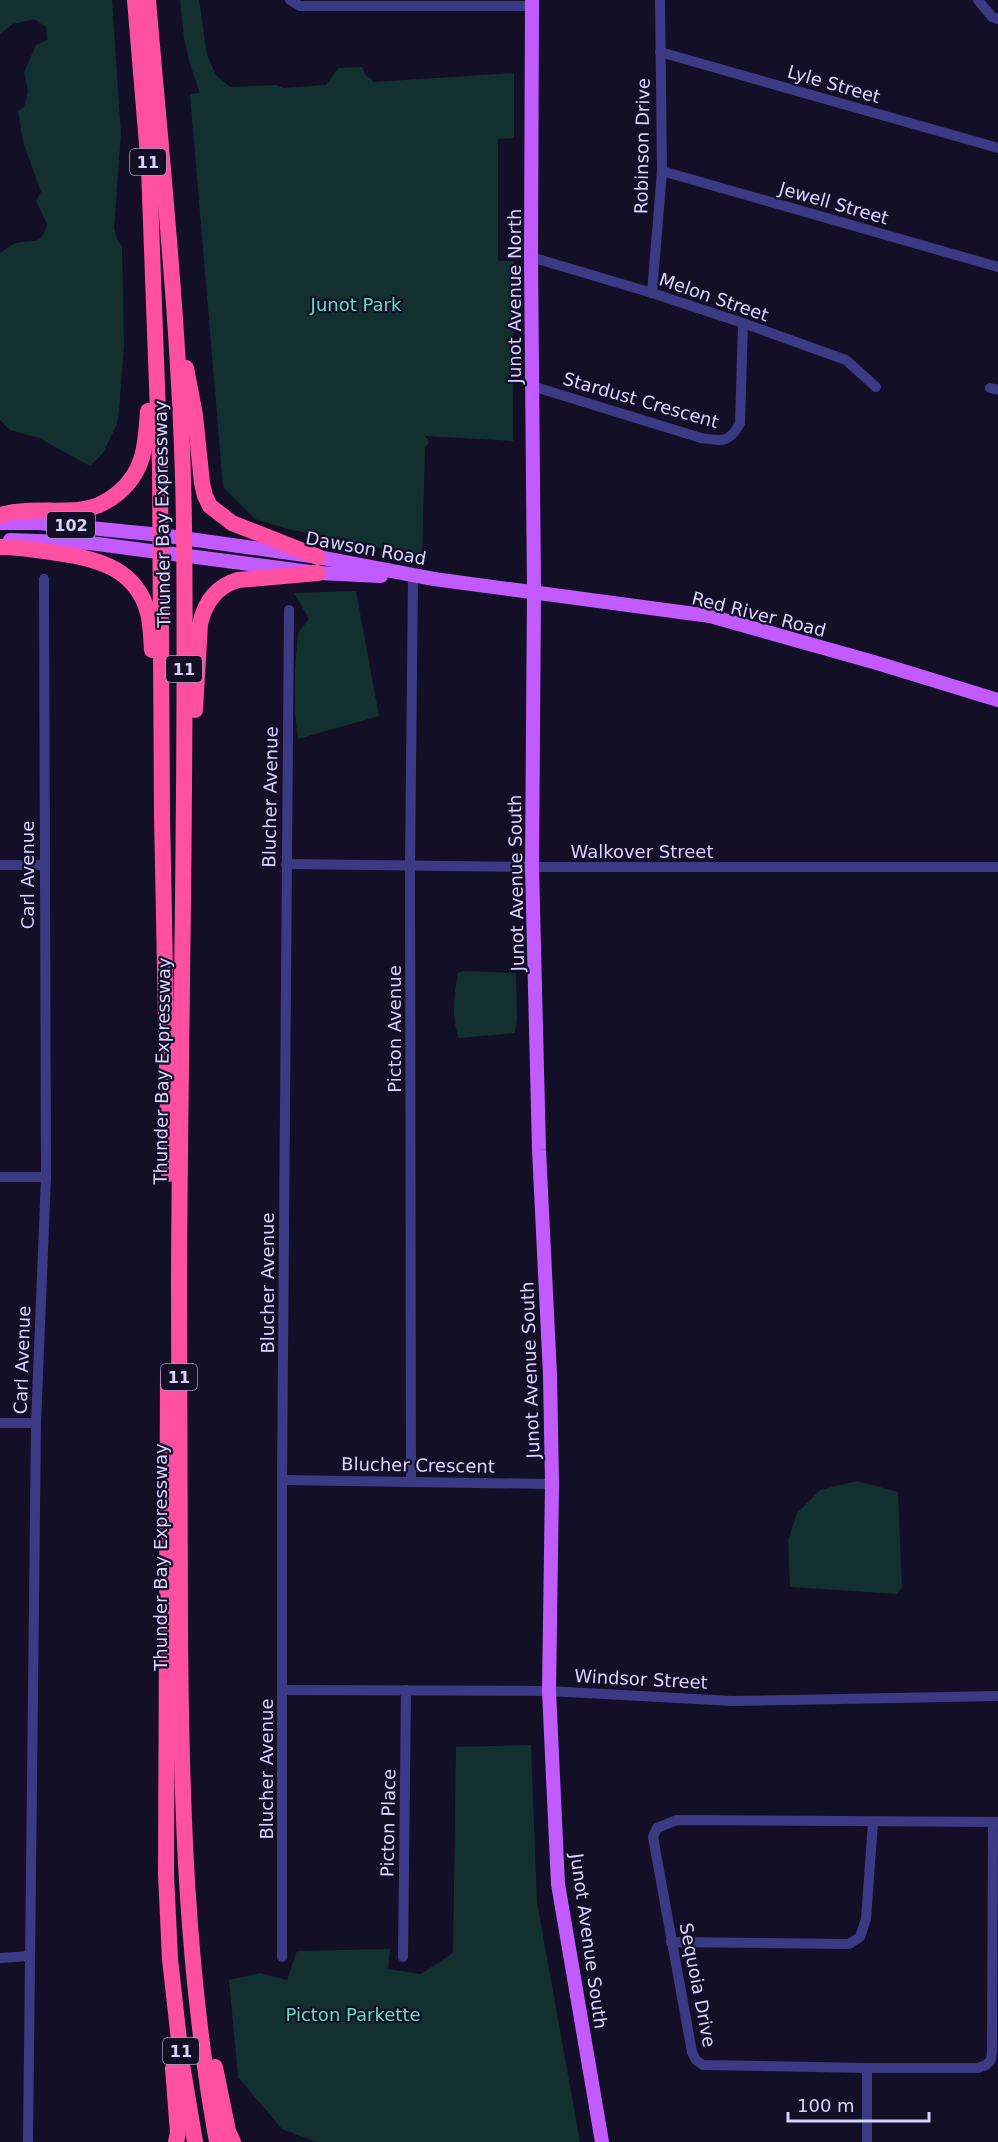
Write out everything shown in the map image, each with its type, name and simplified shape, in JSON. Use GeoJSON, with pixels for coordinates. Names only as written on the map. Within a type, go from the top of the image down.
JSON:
{"type":"FeatureCollection","features":[{"type":"Feature","properties":{"kind":"highway","name":"Thunder Bay Expressway"},"geometry":{"type":"LineString","coordinates":[[135,0],[149,168],[161,535],[161,772],[169,1180],[166,1874],[170,1959],[181,2058],[195,2142]]}},
{"type":"Feature","properties":{"kind":"highway","name":"Thunder Bay Expressway"},"geometry":{"type":"LineString","coordinates":[[148,0],[175,313],[184,538],[185,782],[179,1191],[180,1663],[185,1860],[198,2022],[217,2142]]}},
{"type":"Feature","properties":{"kind":"highway"},"geometry":{"type":"LineString","coordinates":[[175,313],[195,415],[202,483],[210,506],[232,523],[318,565]]}},
{"type":"Feature","properties":{"kind":"highway"},"geometry":{"type":"LineString","coordinates":[[0,515],[25,511],[94,508],[116,495],[130,481],[142,457],[147,433],[154,324]]}},
{"type":"Feature","properties":{"kind":"highway"},"geometry":{"type":"LineString","coordinates":[[0,547],[84,557],[115,567],[136,589],[149,615],[161,772]]}},
{"type":"Feature","properties":{"kind":"highway"},"geometry":{"type":"LineString","coordinates":[[185,782],[195,721],[198,632],[202,612],[207,603],[229,582],[318,565]]}},
{"type":"Feature","properties":{"kind":"highway"},"geometry":{"type":"LineString","coordinates":[[170,1959],[171,2051],[178,2133],[176,2142]]}},
{"type":"Feature","properties":{"kind":"highway"},"geometry":{"type":"LineString","coordinates":[[193,1972],[228,2131],[233,2142]]}},
{"type":"Feature","properties":{"kind":"main road","name":"Junot Avenue North"},"geometry":{"type":"LineString","coordinates":[[532,3],[531,257],[534,592]]}},
{"type":"Feature","properties":{"kind":"main road","name":"Dawson Road"},"geometry":{"type":"LineString","coordinates":[[0,523],[39,523],[161,535],[318,565],[434,579]]}},
{"type":"Feature","properties":{"kind":"main road","name":"Dawson Road"},"geometry":{"type":"LineString","coordinates":[[0,540],[90,543],[184,556],[318,565],[434,579]]}},
{"type":"Feature","properties":{"kind":"main road","name":"Red River Road"},"geometry":{"type":"LineString","coordinates":[[434,579],[710,616],[998,700]]}},
{"type":"Feature","properties":{"kind":"main road","name":"Junot Avenue South"},"geometry":{"type":"LineString","coordinates":[[534,592],[532,867],[539,1150],[550,1375],[552,1484],[549,1691],[558,1884],[602,2142]]}},
{"type":"Feature","properties":{"kind":"street"},"geometry":{"type":"LineString","coordinates":[[290,0],[300,6],[532,3]]}},
{"type":"Feature","properties":{"kind":"street","name":"Robinson Drive"},"geometry":{"type":"LineString","coordinates":[[652,293],[662,171],[660,0]]}},
{"type":"Feature","properties":{"kind":"street"},"geometry":{"type":"LineString","coordinates":[[978,0],[992,17],[998,19]]}},
{"type":"Feature","properties":{"kind":"street","name":"Lyle Street"},"geometry":{"type":"LineString","coordinates":[[660,52],[998,148]]}},
{"type":"Feature","properties":{"kind":"street","name":"Jewell Street"},"geometry":{"type":"LineString","coordinates":[[662,171],[998,267]]}},
{"type":"Feature","properties":{"kind":"street","name":"Melon Street"},"geometry":{"type":"LineString","coordinates":[[531,257],[652,293],[846,360],[876,387]]}},
{"type":"Feature","properties":{"kind":"street","name":"Stardust Crescent"},"geometry":{"type":"LineString","coordinates":[[532,386],[701,438],[722,441],[734,434],[740,423],[743,323]]}},
{"type":"Feature","properties":{"kind":"street","name":"Picton Avenue"},"geometry":{"type":"LineString","coordinates":[[411,1481],[410,865],[413,578]]}},
{"type":"Feature","properties":{"kind":"street","name":"Carl Avenue"},"geometry":{"type":"LineString","coordinates":[[28,2142],[36,1423],[46,1177],[44,579]]}},
{"type":"Feature","properties":{"kind":"street","name":"Blucher Avenue"},"geometry":{"type":"LineString","coordinates":[[282,1957],[282,1480],[289,610]]}},
{"type":"Feature","properties":{"kind":"street","name":"Walkover Street"},"geometry":{"type":"LineString","coordinates":[[286,864],[532,867],[998,867]]}},
{"type":"Feature","properties":{"kind":"street"},"geometry":{"type":"LineString","coordinates":[[0,865],[44,865]]}},
{"type":"Feature","properties":{"kind":"street"},"geometry":{"type":"LineString","coordinates":[[0,1177],[46,1177]]}},
{"type":"Feature","properties":{"kind":"street"},"geometry":{"type":"LineString","coordinates":[[0,1423],[36,1423]]}},
{"type":"Feature","properties":{"kind":"street","name":"Blucher Crescent"},"geometry":{"type":"LineString","coordinates":[[282,1480],[552,1484]]}},
{"type":"Feature","properties":{"kind":"street","name":"Windsor Street"},"geometry":{"type":"LineString","coordinates":[[282,1690],[549,1691],[732,1701],[998,1696]]}},
{"type":"Feature","properties":{"kind":"street","name":"Picton Place"},"geometry":{"type":"LineString","coordinates":[[403,1957],[406,1690]]}},
{"type":"Feature","properties":{"kind":"street","name":"Sequoia Drive"},"geometry":{"type":"LineString","coordinates":[[677,1820],[996,1822],[991,2060],[986,2066],[978,2068],[867,2068],[703,2065],[696,2060],[692,2052],[653,1837],[657,1828],[677,1820]]}},
{"type":"Feature","properties":{"kind":"street"},"geometry":{"type":"LineString","coordinates":[[671,1942],[849,1944],[856,1941],[860,1937],[866,1919],[873,1822]]}},
{"type":"Feature","properties":{"kind":"street"},"geometry":{"type":"LineString","coordinates":[[0,1958],[30,1956]]}},
{"type":"Feature","properties":{"kind":"street"},"geometry":{"type":"LineString","coordinates":[[867,2068],[867,2142]]}},
{"type":"Feature","properties":{"kind":"green space"},"geometry":{"type":"Polygon","coordinates":[[[0,0],[112,0],[121,134],[114,228],[122,246],[124,345],[117,424],[103,453],[90,466],[39,438],[10,430],[0,420],[0,253],[15,244],[40,239],[47,224],[36,201],[41,192],[23,142],[18,111],[24,107],[28,91],[24,72],[36,45],[47,40],[46,27],[34,19],[13,24],[0,34],[0,0]]]}},
{"type":"Feature","properties":{"kind":"green space","name":"Junot Park"},"geometry":{"type":"Polygon","coordinates":[[[180,0],[199,0],[207,55],[216,75],[230,87],[277,85],[283,88],[326,85],[338,68],[362,67],[366,76],[373,82],[514,73],[514,138],[498,139],[498,261],[514,261],[513,441],[425,436],[429,442],[425,448],[422,557],[288,529],[255,519],[223,487],[190,94],[200,93],[184,38],[180,0]]]}},
{"type":"Feature","properties":{"kind":"green space"},"geometry":{"type":"Polygon","coordinates":[[[356,591],[379,716],[298,739],[295,714],[295,669],[298,633],[309,619],[294,593],[356,591]]]}},
{"type":"Feature","properties":{"kind":"green space"},"geometry":{"type":"Polygon","coordinates":[[[464,971],[516,973],[515,1033],[459,1038],[454,1014],[454,998],[458,973],[464,971]]]}},
{"type":"Feature","properties":{"kind":"green space"},"geometry":{"type":"Polygon","coordinates":[[[857,1481],[898,1492],[902,1587],[897,1594],[790,1587],[788,1540],[797,1513],[820,1490],[857,1481]]]}},
{"type":"Feature","properties":{"kind":"green space","name":"Picton Parkette"},"geometry":{"type":"Polygon","coordinates":[[[531,1745],[537,1902],[580,2142],[316,2142],[282,2129],[238,2077],[229,1980],[260,1973],[287,1980],[297,1951],[390,1949],[388,1969],[421,1974],[453,1953],[456,1747],[531,1745]]]}}]}
